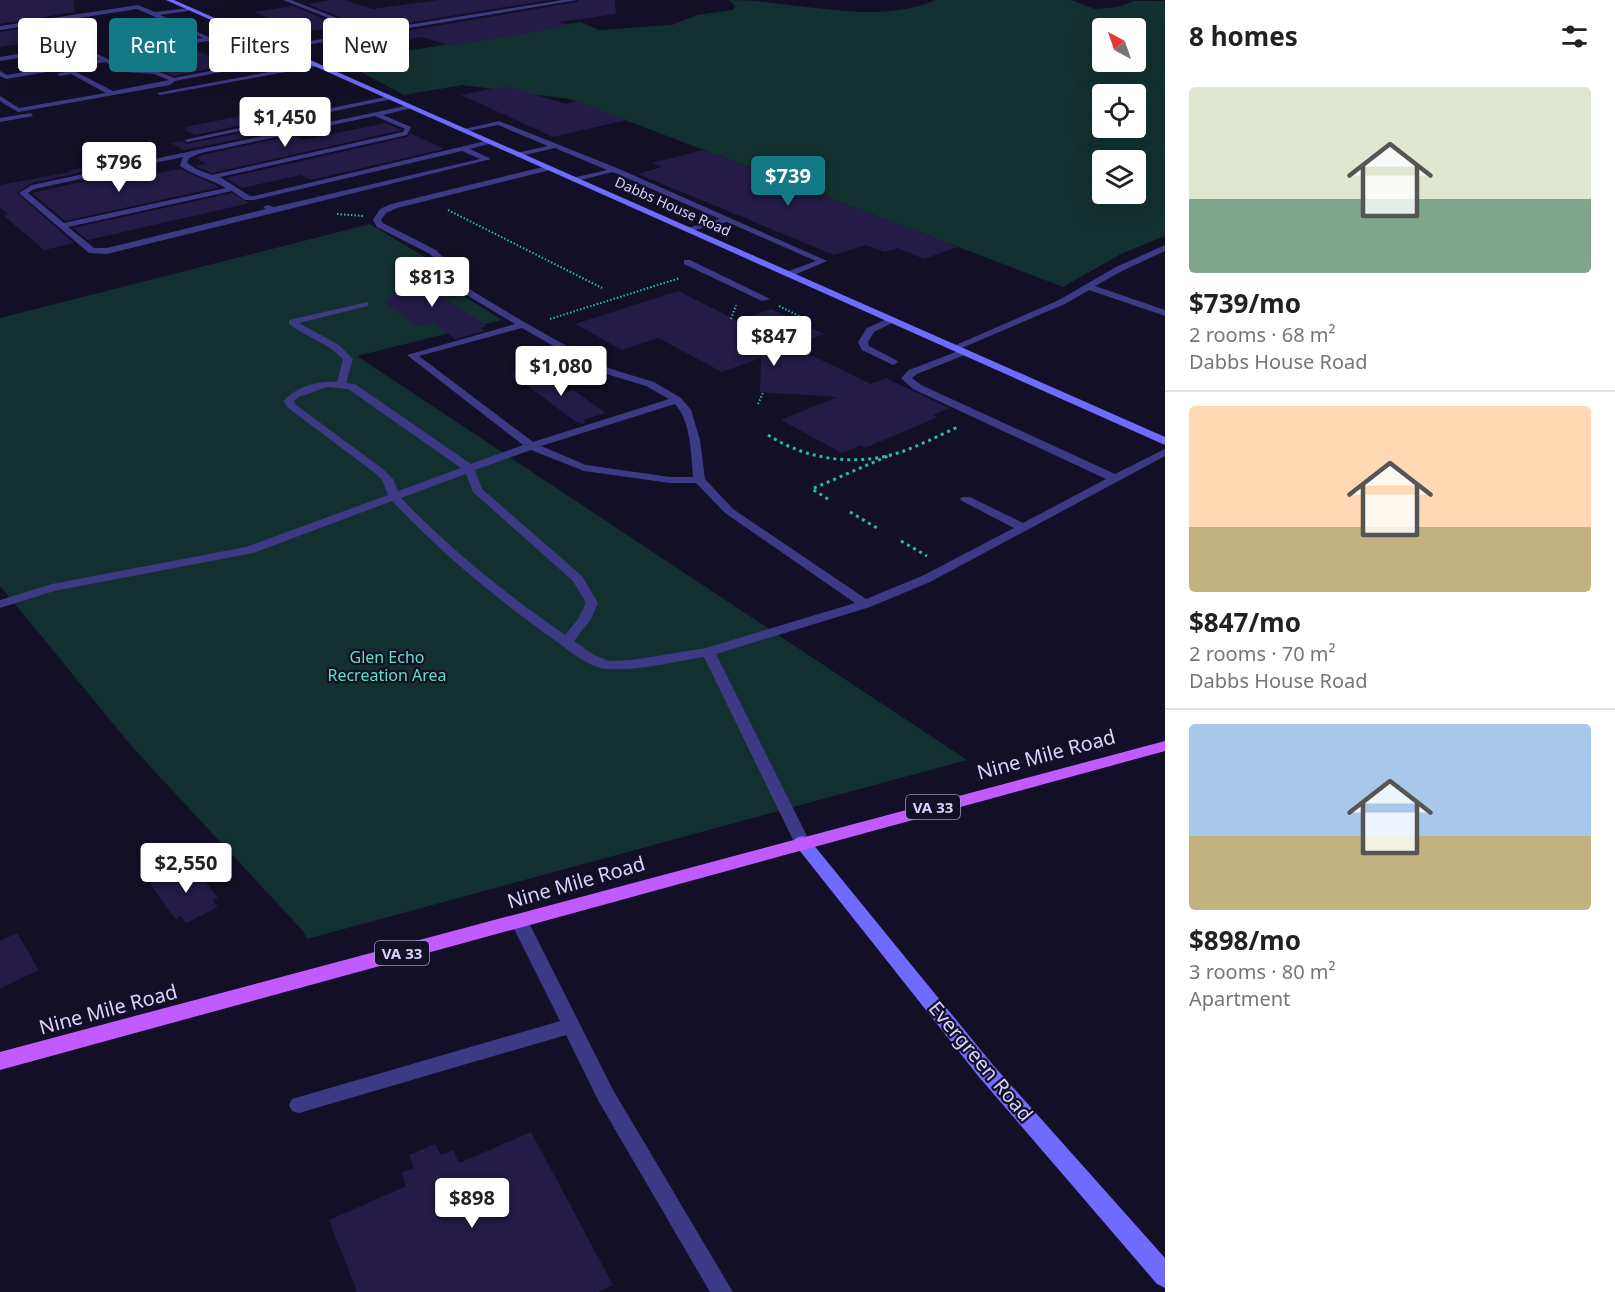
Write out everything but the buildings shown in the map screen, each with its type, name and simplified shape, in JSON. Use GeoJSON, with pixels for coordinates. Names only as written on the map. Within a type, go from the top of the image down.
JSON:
{"type":"FeatureCollection","features":[{"type":"Feature","properties":{"kind":"main road","name":"Nine Mile Road"},"geometry":{"type":"LineString","coordinates":[[0,1062],[802,842],[1165,746]]}},
{"type":"Feature","properties":{"kind":"street","name":"Dabbs House Road"},"geometry":{"type":"LineString","coordinates":[[169,0],[209,18]]}},
{"type":"Feature","properties":{"kind":"street"},"geometry":{"type":"LineString","coordinates":[[286,0],[333,18]]}},
{"type":"Feature","properties":{"kind":"street"},"geometry":{"type":"LineString","coordinates":[[543,0],[552,3]]}},
{"type":"Feature","properties":{"kind":"street"},"geometry":{"type":"LineString","coordinates":[[409,26],[574,0]]}},
{"type":"Feature","properties":{"kind":"street","name":"Dabbs House Road"},"geometry":{"type":"LineString","coordinates":[[311,63],[1165,441]]}},
{"type":"Feature","properties":{"kind":"street","name":"Evergreen Road"},"geometry":{"type":"LineString","coordinates":[[802,842],[986,1071],[1165,1276]]}},
{"type":"Feature","properties":{"kind":"lane"},"geometry":{"type":"LineString","coordinates":[[0,28],[138,7],[209,39]]}},
{"type":"Feature","properties":{"kind":"lane"},"geometry":{"type":"LineString","coordinates":[[154,14],[188,9]]}},
{"type":"Feature","properties":{"kind":"lane"},"geometry":{"type":"LineString","coordinates":[[197,41],[209,39]]}},
{"type":"Feature","properties":{"kind":"lane"},"geometry":{"type":"LineString","coordinates":[[0,58],[76,46],[128,71],[149,71],[173,80]]}},
{"type":"Feature","properties":{"kind":"lane"},"geometry":{"type":"LineString","coordinates":[[0,73],[6,77],[106,60]]}},
{"type":"Feature","properties":{"kind":"lane"},"geometry":{"type":"LineString","coordinates":[[311,66],[317,65]]}},
{"type":"Feature","properties":{"kind":"lane"},"geometry":{"type":"LineString","coordinates":[[0,84],[72,72],[123,99]]}},
{"type":"Feature","properties":{"kind":"lane"},"geometry":{"type":"LineString","coordinates":[[0,98],[18,110],[213,72]]}},
{"type":"Feature","properties":{"kind":"lane"},"geometry":{"type":"LineString","coordinates":[[0,120],[281,72]]}},
{"type":"Feature","properties":{"kind":"lane"},"geometry":{"type":"LineString","coordinates":[[187,140],[390,98]]}},
{"type":"Feature","properties":{"kind":"lane"},"geometry":{"type":"LineString","coordinates":[[292,118],[275,110],[314,102]]}},
{"type":"Feature","properties":{"kind":"lane"},"geometry":{"type":"LineString","coordinates":[[410,107],[32,187],[23,193],[92,251],[107,251],[487,159],[464,149]]}},
{"type":"Feature","properties":{"kind":"lane"},"geometry":{"type":"LineString","coordinates":[[212,177],[405,134],[409,128],[375,114]]}},
{"type":"Feature","properties":{"kind":"lane"},"geometry":{"type":"LineString","coordinates":[[463,130],[499,123],[614,170],[823,261],[789,274]]}},
{"type":"Feature","properties":{"kind":"lane"},"geometry":{"type":"LineString","coordinates":[[199,151],[186,157],[183,164],[193,171],[212,177],[248,198],[254,198],[490,142]]}},
{"type":"Feature","properties":{"kind":"lane"},"geometry":{"type":"LineString","coordinates":[[519,155],[555,146]]}},
{"type":"Feature","properties":{"kind":"lane"},"geometry":{"type":"LineString","coordinates":[[547,168],[394,206],[383,211],[377,220],[380,225],[433,252],[452,271],[463,289],[588,362],[607,371],[650,384],[677,400],[686,410],[695,440],[699,480],[729,511],[865,604]]}},
{"type":"Feature","properties":{"kind":"lane"},"geometry":{"type":"LineString","coordinates":[[574,180],[614,170]]}},
{"type":"Feature","properties":{"kind":"lane"},"geometry":{"type":"LineString","coordinates":[[62,226],[232,189]]}},
{"type":"Feature","properties":{"kind":"lane"},"geometry":{"type":"LineString","coordinates":[[254,198],[273,210]]}},
{"type":"Feature","properties":{"kind":"lane"},"geometry":{"type":"LineString","coordinates":[[690,230],[726,220]]}},
{"type":"Feature","properties":{"kind":"lane"},"geometry":{"type":"LineString","coordinates":[[1114,478],[917,387],[909,383],[906,378],[913,372],[1062,302],[1165,248]]}},
{"type":"Feature","properties":{"kind":"lane"},"geometry":{"type":"LineString","coordinates":[[687,262],[765,299]]}},
{"type":"Feature","properties":{"kind":"lane"},"geometry":{"type":"LineString","coordinates":[[1088,287],[1165,313]]}},
{"type":"Feature","properties":{"kind":"lane"},"geometry":{"type":"LineString","coordinates":[[341,384],[348,359],[343,352],[292,322],[365,304]]}},
{"type":"Feature","properties":{"kind":"lane"},"geometry":{"type":"LineString","coordinates":[[891,320],[870,330],[863,342],[865,348],[893,362]]}},
{"type":"Feature","properties":{"kind":"lane"},"geometry":{"type":"LineString","coordinates":[[523,325],[412,355],[531,446],[584,468],[670,480],[699,480]]}},
{"type":"Feature","properties":{"kind":"lane"},"geometry":{"type":"LineString","coordinates":[[566,642],[590,612],[592,603],[587,590],[578,579],[477,490],[469,468],[351,386],[341,384],[309,388],[289,401],[292,407],[379,471],[387,479],[395,498],[416,520],[520,610],[566,642],[589,658],[607,665],[632,664],[708,652],[865,604],[926,579],[1165,452]]}},
{"type":"Feature","properties":{"kind":"lane"},"geometry":{"type":"LineString","coordinates":[[6,602],[52,588],[249,550],[531,446],[677,400]]}},
{"type":"Feature","properties":{"kind":"lane"},"geometry":{"type":"LineString","coordinates":[[966,499],[1022,527]]}},
{"type":"Feature","properties":{"kind":"lane"},"geometry":{"type":"LineString","coordinates":[[708,652],[802,842]]}},
{"type":"Feature","properties":{"kind":"lane"},"geometry":{"type":"LineString","coordinates":[[519,921],[606,1096],[722,1292]]}},
{"type":"Feature","properties":{"kind":"lane"},"geometry":{"type":"LineString","coordinates":[[299,1105],[570,1026]]}},
{"type":"Feature","properties":{"kind":"path"},"geometry":{"type":"LineString","coordinates":[[425,198],[602,288]]}},
{"type":"Feature","properties":{"kind":"path"},"geometry":{"type":"LineString","coordinates":[[549,319],[683,278]]}},
{"type":"Feature","properties":{"kind":"path"},"geometry":{"type":"LineString","coordinates":[[765,299],[803,318],[800,320]]}},
{"type":"Feature","properties":{"kind":"path"},"geometry":{"type":"LineString","coordinates":[[759,404],[763,393]]}},
{"type":"Feature","properties":{"kind":"path"},"geometry":{"type":"LineString","coordinates":[[828,499],[812,489],[967,423]]}},
{"type":"Feature","properties":{"kind":"path"},"geometry":{"type":"LineString","coordinates":[[768,435],[781,444],[798,451],[833,458],[860,459],[893,454]]}},
{"type":"Feature","properties":{"kind":"path"},"geometry":{"type":"LineString","coordinates":[[850,512],[877,528]]}},
{"type":"Feature","properties":{"kind":"path"},"geometry":{"type":"LineString","coordinates":[[901,541],[928,556]]}},
{"type":"Feature","properties":{"kind":"green space"},"geometry":{"type":"Polygon","coordinates":[[[729,0],[860,12],[912,8],[936,0],[1071,0],[1095,9],[1118,7],[1134,1],[1165,1],[1165,236],[1121,254],[1063,287],[570,99],[463,85],[404,95],[361,72],[409,72],[409,50],[581,22],[599,30],[672,25],[697,15],[733,10],[735,6],[729,0]]]}},
{"type":"Feature","properties":{"kind":"green space","name":"Glen Echo Recreation Area"},"geometry":{"type":"Polygon","coordinates":[[[370,224],[430,260],[456,291],[502,320],[357,356],[967,760],[307,939],[303,931],[134,749],[0,586],[0,318],[370,224]]]}}]}
